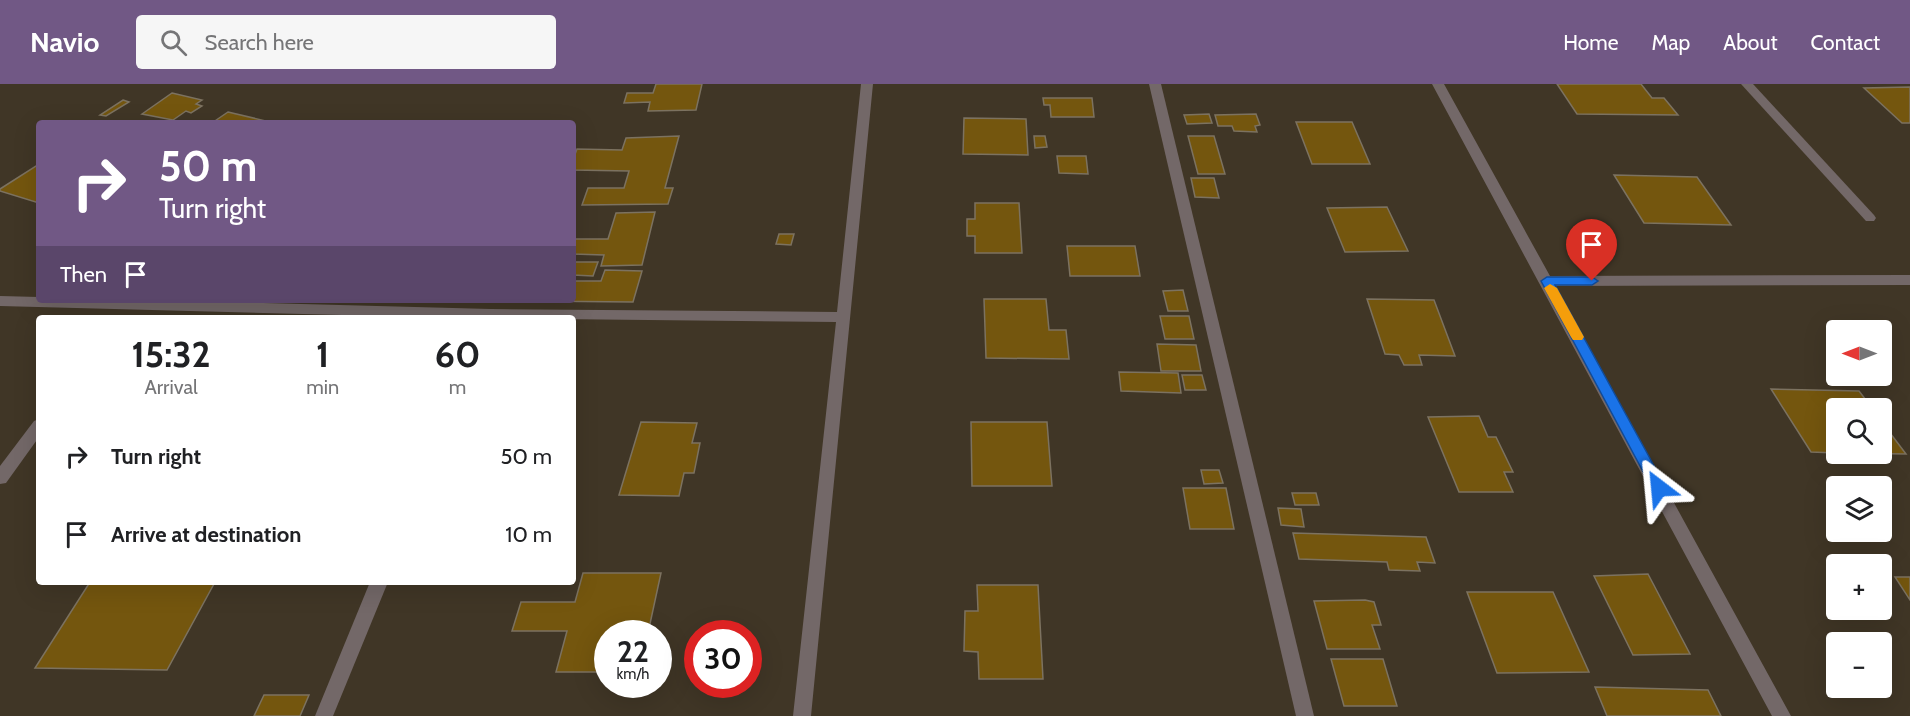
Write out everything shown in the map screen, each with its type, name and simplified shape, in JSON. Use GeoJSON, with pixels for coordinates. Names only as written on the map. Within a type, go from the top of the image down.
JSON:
{"type":"FeatureCollection","features":[{"type":"Feature","properties":{"kind":"street"},"geometry":{"type":"LineString","coordinates":[[802,716],[867,84]]}},
{"type":"Feature","properties":{"kind":"street"},"geometry":{"type":"LineString","coordinates":[[1155,84],[1305,716]]}},
{"type":"Feature","properties":{"kind":"street"},"geometry":{"type":"LineString","coordinates":[[1438,84],[1782,716]]}},
{"type":"Feature","properties":{"kind":"street"},"geometry":{"type":"LineString","coordinates":[[1747,84],[1870,218]]}},
{"type":"Feature","properties":{"kind":"street"},"geometry":{"type":"LineString","coordinates":[[1547,281],[1910,280]]}},
{"type":"Feature","properties":{"kind":"street"},"geometry":{"type":"LineString","coordinates":[[0,301],[36,302]]}},
{"type":"Feature","properties":{"kind":"street"},"geometry":{"type":"LineString","coordinates":[[64,303],[457,315]]}},
{"type":"Feature","properties":{"kind":"street"},"geometry":{"type":"LineString","coordinates":[[120,315],[128,305]]}},
{"type":"Feature","properties":{"kind":"street"},"geometry":{"type":"LineString","coordinates":[[576,316],[844,317]]}},
{"type":"Feature","properties":{"kind":"street"},"geometry":{"type":"LineString","coordinates":[[0,478],[36,429]]}},
{"type":"Feature","properties":{"kind":"street"},"geometry":{"type":"LineString","coordinates":[[324,716],[379,585]]}},
{"type":"Feature","properties":{"kind":"building"},"geometry":{"type":"Polygon","coordinates":[[[656,84],[702,84],[696,110],[648,111],[650,102],[624,103],[627,93],[653,93],[656,84]]]}},
{"type":"Feature","properties":{"kind":"building"},"geometry":{"type":"Polygon","coordinates":[[[1557,84],[1641,84],[1652,98],[1664,98],[1678,115],[1577,114],[1557,84]]]}},
{"type":"Feature","properties":{"kind":"building"},"geometry":{"type":"Polygon","coordinates":[[[1910,87],[1910,123],[1902,123],[1864,88],[1910,87]]]}},
{"type":"Feature","properties":{"kind":"building"},"geometry":{"type":"Polygon","coordinates":[[[172,93],[202,100],[196,104],[202,106],[191,113],[186,111],[173,120],[142,114],[172,93]]]}},
{"type":"Feature","properties":{"kind":"building"},"geometry":{"type":"Polygon","coordinates":[[[1043,98],[1092,98],[1094,117],[1051,117],[1050,105],[1044,105],[1043,98]]]}},
{"type":"Feature","properties":{"kind":"building"},"geometry":{"type":"Polygon","coordinates":[[[123,100],[129,102],[106,116],[100,115],[123,100]]]}},
{"type":"Feature","properties":{"kind":"building"},"geometry":{"type":"Polygon","coordinates":[[[228,112],[262,120],[216,120],[228,112]]]}},
{"type":"Feature","properties":{"kind":"building"},"geometry":{"type":"Polygon","coordinates":[[[1209,114],[1212,123],[1187,124],[1184,115],[1209,114]]]}},
{"type":"Feature","properties":{"kind":"building"},"geometry":{"type":"Polygon","coordinates":[[[1256,114],[1260,125],[1255,126],[1257,132],[1234,131],[1232,126],[1218,126],[1215,115],[1256,114]]]}},
{"type":"Feature","properties":{"kind":"building"},"geometry":{"type":"Polygon","coordinates":[[[964,118],[1026,119],[1028,155],[963,154],[964,118]]]}},
{"type":"Feature","properties":{"kind":"building"},"geometry":{"type":"Polygon","coordinates":[[[1296,122],[1352,122],[1370,164],[1312,164],[1296,122]]]}},
{"type":"Feature","properties":{"kind":"building"},"geometry":{"type":"Polygon","coordinates":[[[679,136],[665,188],[673,188],[668,204],[582,205],[588,188],[624,188],[629,171],[576,170],[577,149],[622,150],[626,138],[679,136]]]}},
{"type":"Feature","properties":{"kind":"building"},"geometry":{"type":"Polygon","coordinates":[[[1034,136],[1045,136],[1047,147],[1035,148],[1034,136]]]}},
{"type":"Feature","properties":{"kind":"building"},"geometry":{"type":"Polygon","coordinates":[[[1188,136],[1214,136],[1225,174],[1198,174],[1188,136]]]}},
{"type":"Feature","properties":{"kind":"building"},"geometry":{"type":"Polygon","coordinates":[[[1057,156],[1086,156],[1088,174],[1059,173],[1057,156]]]}},
{"type":"Feature","properties":{"kind":"building"},"geometry":{"type":"Polygon","coordinates":[[[36,166],[36,202],[0,191],[36,166]]]}},
{"type":"Feature","properties":{"kind":"building"},"geometry":{"type":"Polygon","coordinates":[[[1614,175],[1697,177],[1731,225],[1644,223],[1614,175]]]}},
{"type":"Feature","properties":{"kind":"building"},"geometry":{"type":"Polygon","coordinates":[[[1191,178],[1214,178],[1219,198],[1195,197],[1191,178]]]}},
{"type":"Feature","properties":{"kind":"building"},"geometry":{"type":"Polygon","coordinates":[[[975,203],[1019,203],[1022,253],[975,253],[975,236],[967,236],[967,219],[975,219],[975,203]]]}},
{"type":"Feature","properties":{"kind":"building"},"geometry":{"type":"Polygon","coordinates":[[[1387,207],[1408,251],[1345,252],[1327,208],[1387,207]]]}},
{"type":"Feature","properties":{"kind":"building"},"geometry":{"type":"Polygon","coordinates":[[[655,212],[642,265],[601,266],[604,255],[576,254],[576,239],[608,239],[616,213],[655,212]]]}},
{"type":"Feature","properties":{"kind":"building"},"geometry":{"type":"Polygon","coordinates":[[[779,234],[794,234],[791,245],[776,244],[779,234]]]}},
{"type":"Feature","properties":{"kind":"building"},"geometry":{"type":"Polygon","coordinates":[[[1067,246],[1135,246],[1140,276],[1070,276],[1067,246]]]}},
{"type":"Feature","properties":{"kind":"building"},"geometry":{"type":"Polygon","coordinates":[[[576,262],[598,262],[593,276],[576,275],[576,262]]]}},
{"type":"Feature","properties":{"kind":"building"},"geometry":{"type":"Polygon","coordinates":[[[605,270],[642,271],[633,302],[576,301],[576,281],[601,281],[605,270]]]}},
{"type":"Feature","properties":{"kind":"building"},"geometry":{"type":"Polygon","coordinates":[[[1183,290],[1188,311],[1168,311],[1163,291],[1183,290]]]}},
{"type":"Feature","properties":{"kind":"building"},"geometry":{"type":"Polygon","coordinates":[[[984,299],[1046,299],[1049,330],[1066,330],[1069,359],[986,358],[984,299]]]}},
{"type":"Feature","properties":{"kind":"building"},"geometry":{"type":"Polygon","coordinates":[[[1367,299],[1434,300],[1455,356],[1419,355],[1422,365],[1404,365],[1399,355],[1385,354],[1367,299]]]}},
{"type":"Feature","properties":{"kind":"building"},"geometry":{"type":"Polygon","coordinates":[[[1160,316],[1189,316],[1194,339],[1165,339],[1160,316]]]}},
{"type":"Feature","properties":{"kind":"building"},"geometry":{"type":"Polygon","coordinates":[[[1157,344],[1196,345],[1201,371],[1161,371],[1157,344]]]}},
{"type":"Feature","properties":{"kind":"building"},"geometry":{"type":"Polygon","coordinates":[[[1119,372],[1178,373],[1181,393],[1121,391],[1119,372]]]}},
{"type":"Feature","properties":{"kind":"building"},"geometry":{"type":"Polygon","coordinates":[[[1182,375],[1202,375],[1206,390],[1185,390],[1182,375]]]}},
{"type":"Feature","properties":{"kind":"building"},"geometry":{"type":"Polygon","coordinates":[[[1771,389],[1859,391],[1864,398],[1826,398],[1826,453],[1811,452],[1771,389]]]}},
{"type":"Feature","properties":{"kind":"building"},"geometry":{"type":"Polygon","coordinates":[[[1479,416],[1488,437],[1496,437],[1513,472],[1504,472],[1513,492],[1459,492],[1428,417],[1479,416]]]}},
{"type":"Feature","properties":{"kind":"building"},"geometry":{"type":"Polygon","coordinates":[[[641,422],[697,423],[692,443],[700,443],[694,473],[684,473],[679,496],[619,495],[641,422]]]}},
{"type":"Feature","properties":{"kind":"building"},"geometry":{"type":"Polygon","coordinates":[[[971,422],[1047,422],[1052,486],[972,486],[971,422]]]}},
{"type":"Feature","properties":{"kind":"building"},"geometry":{"type":"Polygon","coordinates":[[[1892,436],[1906,454],[1892,454],[1892,436]]]}},
{"type":"Feature","properties":{"kind":"building"},"geometry":{"type":"Polygon","coordinates":[[[1201,470],[1219,470],[1223,483],[1204,484],[1201,470]]]}},
{"type":"Feature","properties":{"kind":"building"},"geometry":{"type":"Polygon","coordinates":[[[1183,488],[1226,488],[1234,529],[1190,529],[1183,488]]]}},
{"type":"Feature","properties":{"kind":"building"},"geometry":{"type":"Polygon","coordinates":[[[1292,493],[1316,493],[1319,505],[1295,505],[1292,493]]]}},
{"type":"Feature","properties":{"kind":"building"},"geometry":{"type":"Polygon","coordinates":[[[1278,508],[1301,509],[1304,527],[1281,525],[1278,508]]]}},
{"type":"Feature","properties":{"kind":"building"},"geometry":{"type":"Polygon","coordinates":[[[1293,533],[1426,537],[1435,563],[1417,562],[1420,571],[1389,570],[1387,562],[1299,559],[1293,533]]]}},
{"type":"Feature","properties":{"kind":"building"},"geometry":{"type":"Polygon","coordinates":[[[583,573],[661,573],[651,620],[594,620],[594,672],[556,672],[567,631],[512,631],[521,602],[575,602],[583,573]]]}},
{"type":"Feature","properties":{"kind":"building"},"geometry":{"type":"Polygon","coordinates":[[[1648,574],[1690,654],[1633,655],[1594,576],[1648,574]]]}},
{"type":"Feature","properties":{"kind":"building"},"geometry":{"type":"Polygon","coordinates":[[[1895,577],[1910,577],[1910,600],[1895,577]]]}},
{"type":"Feature","properties":{"kind":"building"},"geometry":{"type":"Polygon","coordinates":[[[88,585],[213,585],[167,670],[35,668],[88,585]]]}},
{"type":"Feature","properties":{"kind":"building"},"geometry":{"type":"Polygon","coordinates":[[[977,585],[1038,585],[1043,679],[979,679],[978,652],[964,651],[965,611],[978,611],[977,585]]]}},
{"type":"Feature","properties":{"kind":"building"},"geometry":{"type":"Polygon","coordinates":[[[1467,592],[1553,592],[1589,672],[1497,673],[1467,592]]]}},
{"type":"Feature","properties":{"kind":"building"},"geometry":{"type":"Polygon","coordinates":[[[1365,600],[1374,602],[1381,625],[1372,625],[1380,649],[1327,649],[1314,601],[1365,600]]]}},
{"type":"Feature","properties":{"kind":"building"},"geometry":{"type":"Polygon","coordinates":[[[1331,659],[1383,659],[1397,706],[1344,706],[1331,659]]]}},
{"type":"Feature","properties":{"kind":"building"},"geometry":{"type":"Polygon","coordinates":[[[1595,687],[1708,690],[1721,716],[1607,716],[1595,687]]]}},
{"type":"Feature","properties":{"kind":"building"},"geometry":{"type":"Polygon","coordinates":[[[264,695],[309,695],[300,716],[254,716],[264,695]]]}},
{"type":"Feature","properties":{"kind":"slow traffic"},"geometry":{"type":"LineString","coordinates":[[1550,288],[1577,337]]}},
{"type":"Feature","properties":{"kind":"route"},"geometry":{"type":"LineString","coordinates":[[1592,281],[1547,281],[1659,488]]}}]}
